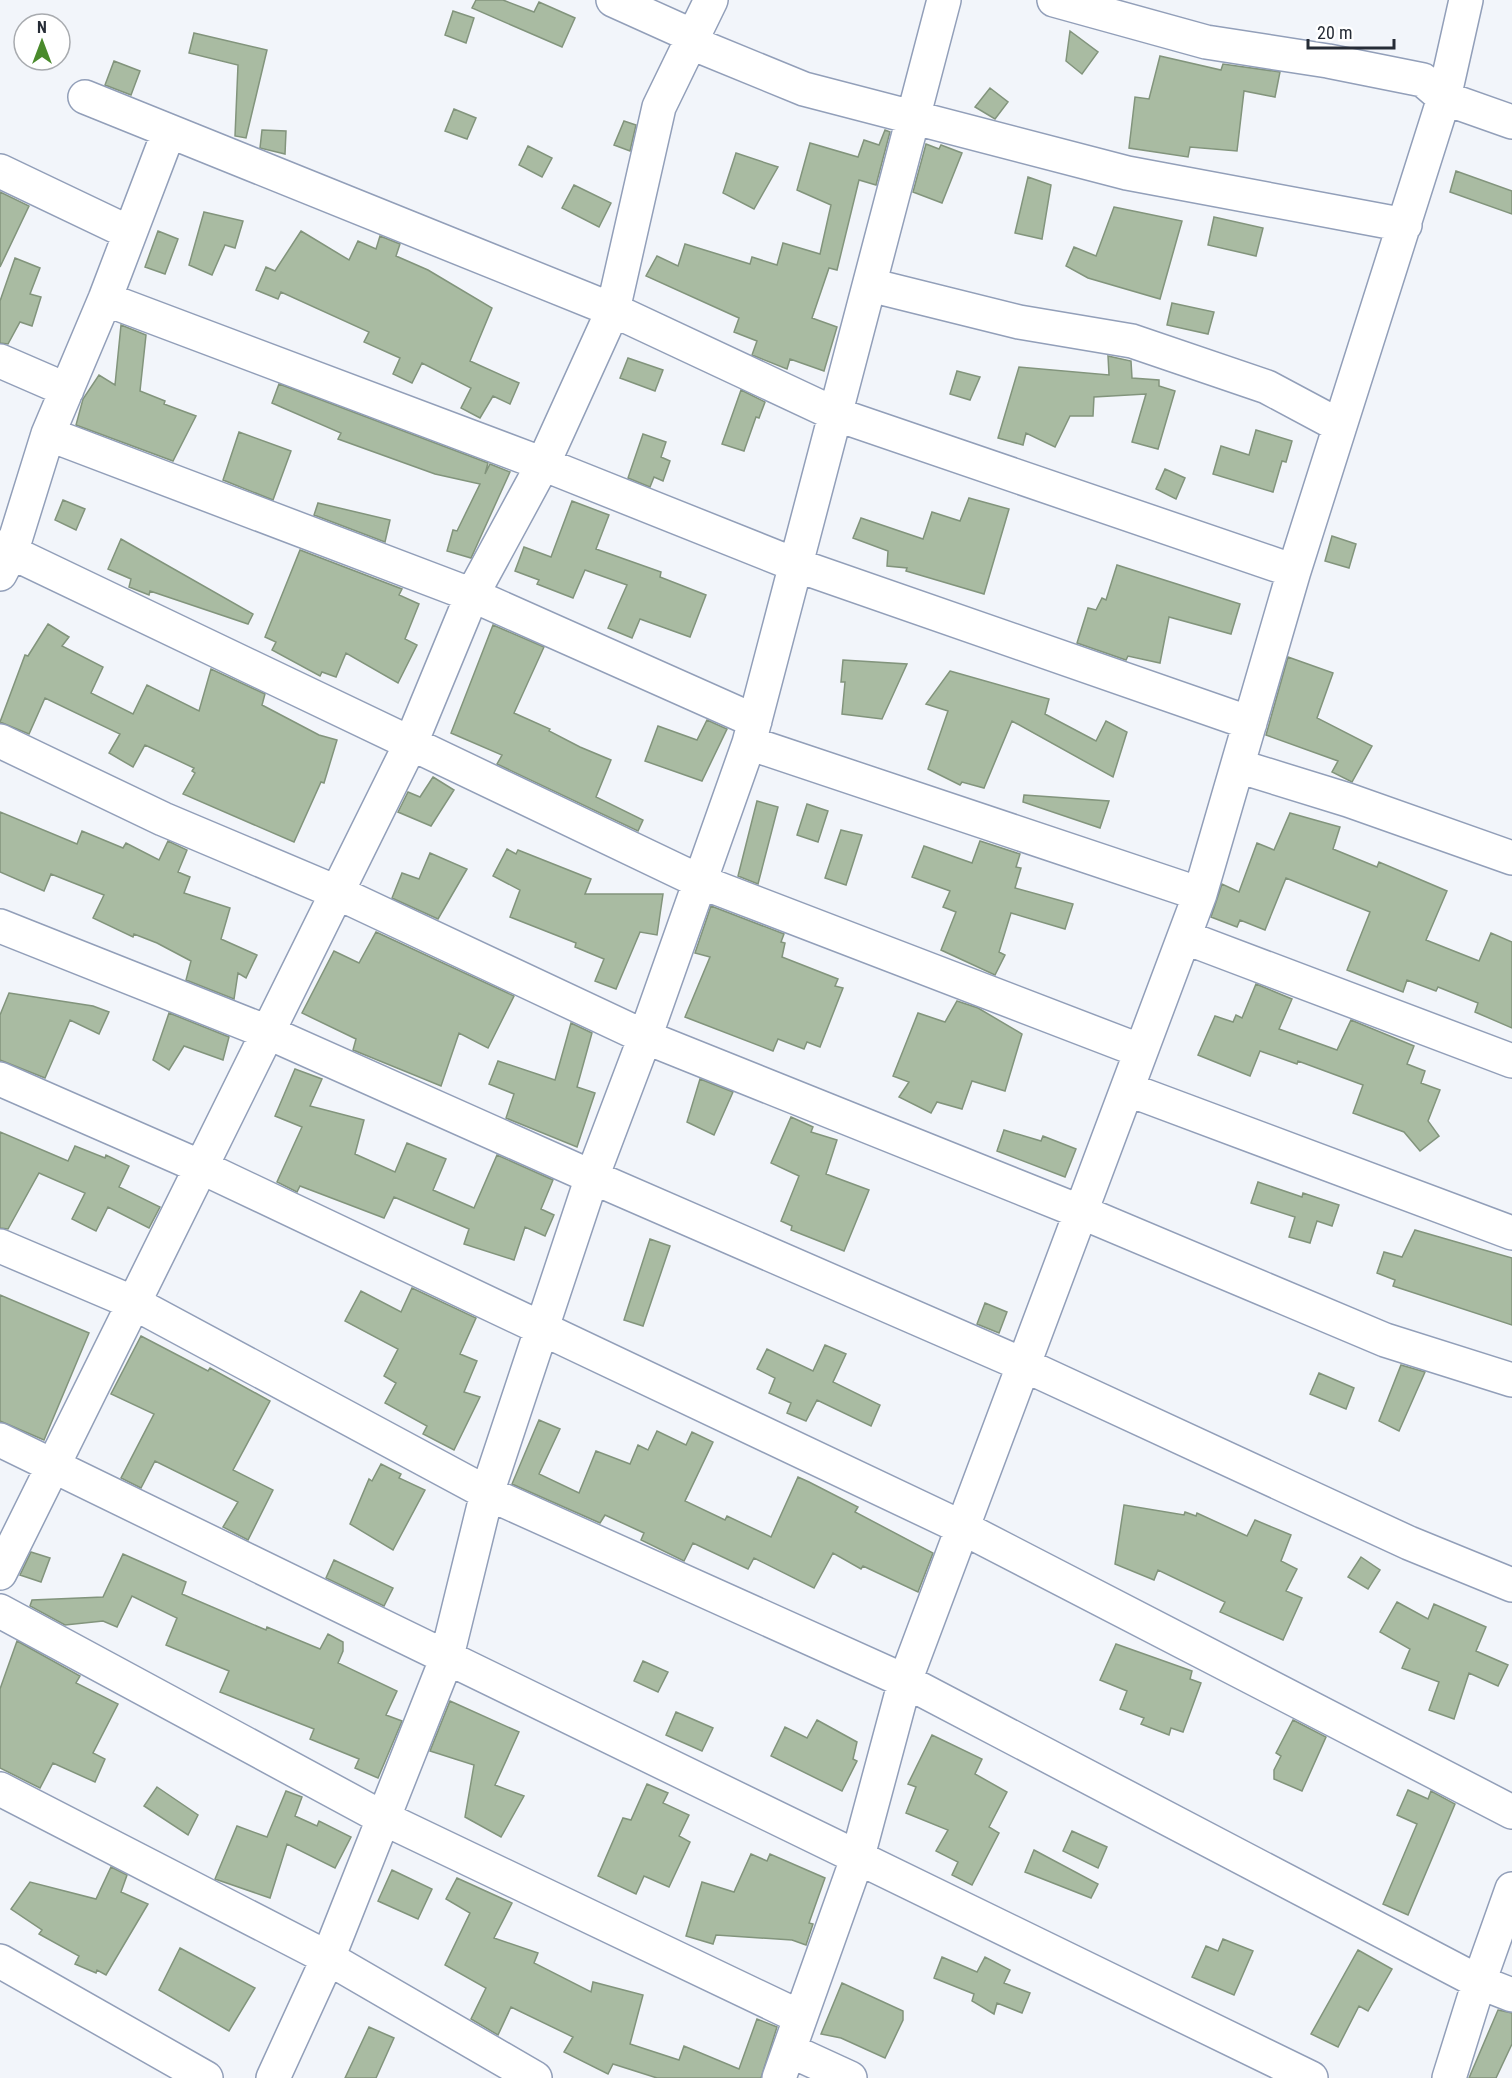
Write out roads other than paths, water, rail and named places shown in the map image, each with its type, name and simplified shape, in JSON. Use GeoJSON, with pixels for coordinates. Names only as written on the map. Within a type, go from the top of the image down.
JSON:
{"type":"FeatureCollection","features":[{"type":"Feature","properties":{"kind":"street"},"geometry":{"type":"LineString","coordinates":[[613,0],[684,32],[699,46],[804,89],[1127,173],[1406,225]]}},
{"type":"Feature","properties":{"kind":"street"},"geometry":{"type":"LineString","coordinates":[[0,1573],[410,745],[472,595],[543,464],[613,310],[660,108],[711,0]]}},
{"type":"Feature","properties":{"kind":"street"},"geometry":{"type":"LineString","coordinates":[[273,2078],[328,1958],[446,1660],[487,1493],[592,1177],[645,1037],[752,732],[944,0]]}},
{"type":"Feature","properties":{"kind":"street"},"geometry":{"type":"LineString","coordinates":[[1054,0],[1206,42],[1328,61],[1423,80],[1444,98],[1512,122]]}},
{"type":"Feature","properties":{"kind":"street"},"geometry":{"type":"LineString","coordinates":[[850,2078],[784,2064],[858,1856],[905,1681],[1200,894],[1294,571],[1406,225],[1444,98],[1466,0]]}},
{"type":"Feature","properties":{"kind":"street"},"geometry":{"type":"LineString","coordinates":[[85,97],[613,310],[835,414],[1294,571]]}},
{"type":"Feature","properties":{"kind":"street"},"geometry":{"type":"LineString","coordinates":[[169,131],[105,299],[48,434],[4,558],[410,745],[700,882],[1141,1052]]}},
{"type":"Feature","properties":{"kind":"street"},"geometry":{"type":"LineString","coordinates":[[0,171],[130,232]]}},
{"type":"Feature","properties":{"kind":"street"},"geometry":{"type":"LineString","coordinates":[[870,285],[1019,322],[1132,341],[1267,387],[1340,426]]}},
{"type":"Feature","properties":{"kind":"street"},"geometry":{"type":"LineString","coordinates":[[105,299],[543,464],[796,565],[1250,723]]}},
{"type":"Feature","properties":{"kind":"street"},"geometry":{"type":"LineString","coordinates":[[0,361],[67,390]]}},
{"type":"Feature","properties":{"kind":"street"},"geometry":{"type":"LineString","coordinates":[[48,434],[472,595],[752,732],[1200,894]]}},
{"type":"Feature","properties":{"kind":"street"},"geometry":{"type":"LineString","coordinates":[[0,741],[163,819],[336,892],[645,1037],[1081,1212],[1385,1340],[1512,1380]]}},
{"type":"Feature","properties":{"kind":"street"},"geometry":{"type":"LineString","coordinates":[[1238,766],[1348,800],[1512,858]]}},
{"type":"Feature","properties":{"kind":"street"},"geometry":{"type":"LineString","coordinates":[[0,926],[267,1032],[592,1177],[1024,1365],[1409,1543],[1512,1585]]}},
{"type":"Feature","properties":{"kind":"street"},"geometry":{"type":"LineString","coordinates":[[1184,937],[1512,1061]]}},
{"type":"Feature","properties":{"kind":"street"},"geometry":{"type":"LineString","coordinates":[[0,1079],[201,1167],[963,1528],[1512,1812]]}},
{"type":"Feature","properties":{"kind":"street"},"geometry":{"type":"LineString","coordinates":[[1127,1089],[1512,1233]]}},
{"type":"Feature","properties":{"kind":"street"},"geometry":{"type":"LineString","coordinates":[[0,1246],[134,1304],[487,1493],[905,1681],[1479,1982],[1512,1995]]}},
{"type":"Feature","properties":{"kind":"street"},"geometry":{"type":"LineString","coordinates":[[0,1440],[446,1660],[858,1856],[1311,2078]]}},
{"type":"Feature","properties":{"kind":"street"},"geometry":{"type":"LineString","coordinates":[[0,1611],[383,1818],[801,2017]]}},
{"type":"Feature","properties":{"kind":"street"},"geometry":{"type":"LineString","coordinates":[[0,1789],[328,1958],[535,2078]]}},
{"type":"Feature","properties":{"kind":"street"},"geometry":{"type":"LineString","coordinates":[[1449,2078],[1512,1888]]}},
{"type":"Feature","properties":{"kind":"street"},"geometry":{"type":"LineString","coordinates":[[0,1961],[206,2078]]}}]}
